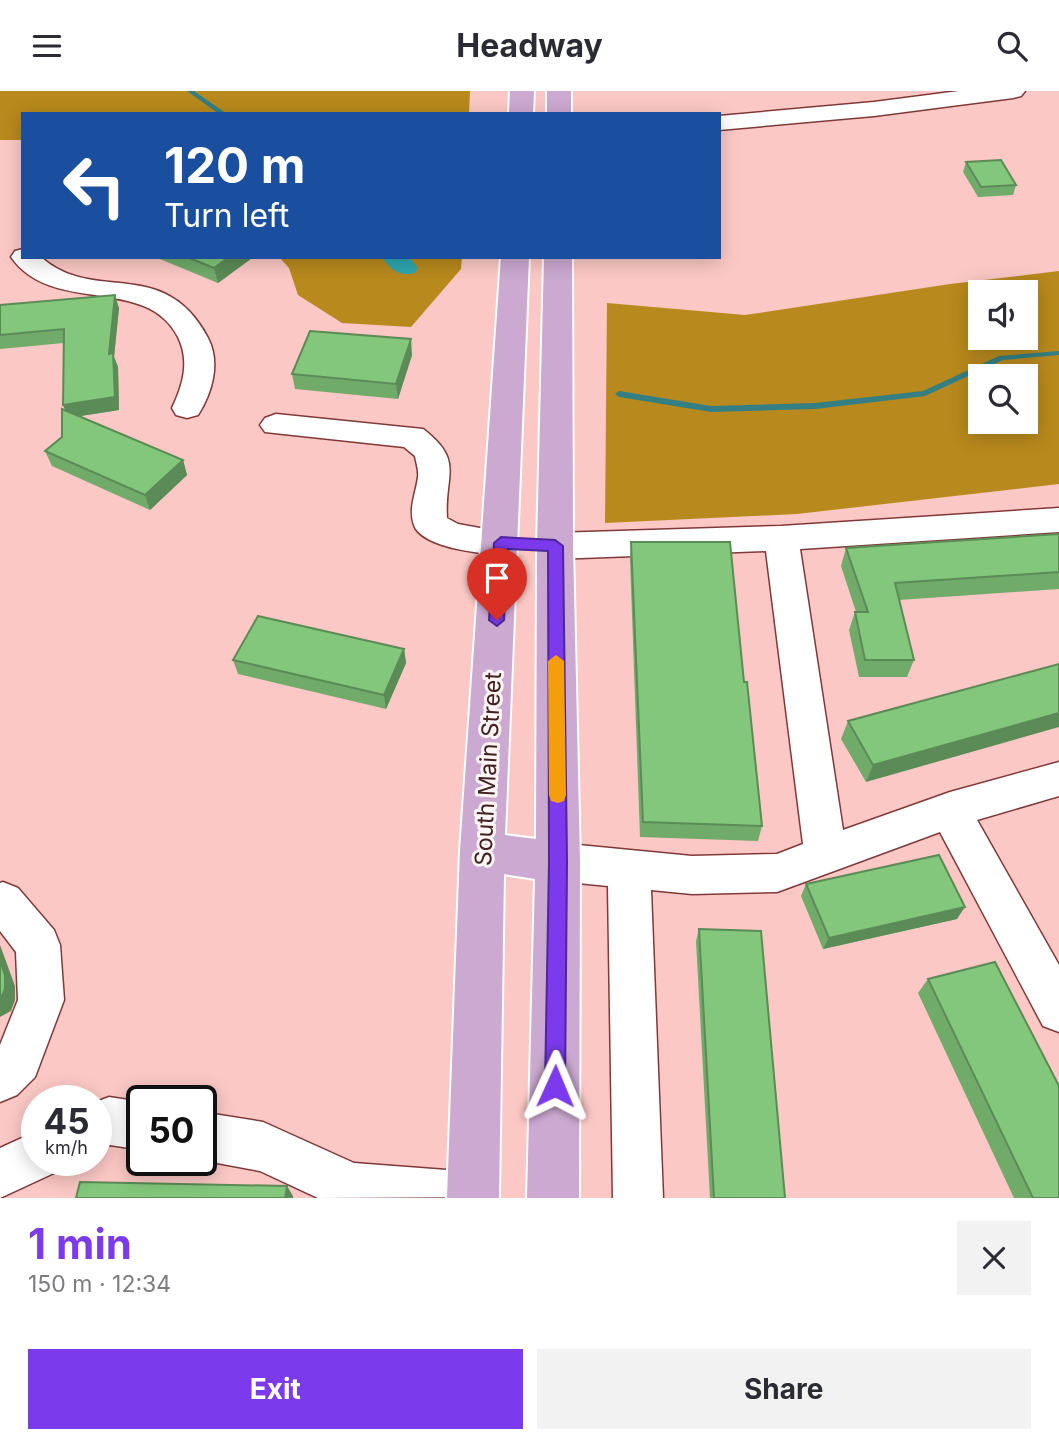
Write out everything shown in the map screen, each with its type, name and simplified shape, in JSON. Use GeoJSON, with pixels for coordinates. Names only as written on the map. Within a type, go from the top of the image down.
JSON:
{"type":"FeatureCollection","features":[{"type":"Feature","properties":{"kind":"main road"},"geometry":{"type":"LineString","coordinates":[[521,112],[522,91]]}},
{"type":"Feature","properties":{"kind":"main road"},"geometry":{"type":"LineString","coordinates":[[559,91],[559,112]]}},
{"type":"Feature","properties":{"kind":"main road","name":"South Main Street"},"geometry":{"type":"LineString","coordinates":[[473,1198],[482,851],[515,259]]}},
{"type":"Feature","properties":{"kind":"main road"},"geometry":{"type":"LineString","coordinates":[[553,1198],[558,862],[555,546],[558,259]]}},
{"type":"Feature","properties":{"kind":"main road"},"geometry":{"type":"LineString","coordinates":[[501,543],[555,546]]}},
{"type":"Feature","properties":{"kind":"main road"},"geometry":{"type":"LineString","coordinates":[[482,851],[558,862]]}},
{"type":"Feature","properties":{"kind":"street"},"geometry":{"type":"LineString","coordinates":[[721,123],[874,109],[1013,91]]}},
{"type":"Feature","properties":{"kind":"street"},"geometry":{"type":"LineString","coordinates":[[0,238],[21,254]]}},
{"type":"Feature","properties":{"kind":"street"},"geometry":{"type":"LineString","coordinates":[[26,259],[34,270],[58,282],[106,288],[151,298],[180,315],[194,335],[201,360],[193,398],[187,408]]}},
{"type":"Feature","properties":{"kind":"street"},"geometry":{"type":"LineString","coordinates":[[276,425],[412,437],[430,451],[435,475],[429,500],[430,524],[451,535],[501,543]]}},
{"type":"Feature","properties":{"kind":"street"},"geometry":{"type":"LineString","coordinates":[[555,546],[781,538],[1059,520]]}},
{"type":"Feature","properties":{"kind":"street"},"geometry":{"type":"LineString","coordinates":[[781,538],[826,857]]}},
{"type":"Feature","properties":{"kind":"street"},"geometry":{"type":"LineString","coordinates":[[558,862],[629,871],[692,875],[777,873],[950,810],[1058,782]]}},
{"type":"Feature","properties":{"kind":"street"},"geometry":{"type":"LineString","coordinates":[[950,810],[1059,1010]]}},
{"type":"Feature","properties":{"kind":"street"},"geometry":{"type":"LineString","coordinates":[[629,871],[638,1198]]}},
{"type":"Feature","properties":{"kind":"street"},"geometry":{"type":"LineString","coordinates":[[0,903],[3,902],[38,945],[41,1000],[18,1060],[0,1078]]}},
{"type":"Feature","properties":{"kind":"street"},"geometry":{"type":"LineString","coordinates":[[217,1139],[263,1147],[352,1188],[473,1198]]}},
{"type":"Feature","properties":{"kind":"street"},"geometry":{"type":"LineString","coordinates":[[0,1174],[21,1164]]}},
{"type":"Feature","properties":{"kind":"shaded area"},"geometry":{"type":"Polygon","coordinates":[[[0,91],[470,91],[469,112],[21,112],[21,140],[0,140],[0,91]]]}},
{"type":"Feature","properties":{"kind":"shaded area"},"geometry":{"type":"Polygon","coordinates":[[[281,259],[462,259],[461,269],[411,327],[342,323],[298,295],[289,268],[281,259]]]}},
{"type":"Feature","properties":{"kind":"shaded area"},"geometry":{"type":"Polygon","coordinates":[[[1059,271],[1059,484],[797,514],[605,523],[607,303],[745,315],[968,282],[968,350],[1038,350],[1038,280],[984,280],[1059,271]]]}},
{"type":"Feature","properties":{"kind":"building"},"geometry":{"type":"Polygon","coordinates":[[[1001,160],[1016,185],[981,187],[966,162],[1001,160]]]}},
{"type":"Feature","properties":{"kind":"building"},"geometry":{"type":"Polygon","coordinates":[[[192,259],[226,259],[214,268],[192,259]]]}},
{"type":"Feature","properties":{"kind":"building"},"geometry":{"type":"Polygon","coordinates":[[[115,295],[109,354],[113,353],[115,397],[63,405],[64,329],[0,335],[0,305],[115,295]]]}},
{"type":"Feature","properties":{"kind":"building"},"geometry":{"type":"Polygon","coordinates":[[[310,331],[411,339],[396,384],[292,374],[310,331]]]}},
{"type":"Feature","properties":{"kind":"building"},"geometry":{"type":"Polygon","coordinates":[[[62,409],[183,460],[145,495],[45,451],[62,437],[62,409]]]}},
{"type":"Feature","properties":{"kind":"building"},"geometry":{"type":"Polygon","coordinates":[[[1059,534],[1059,572],[895,583],[914,660],[865,660],[855,612],[868,612],[846,548],[1059,534]]]}},
{"type":"Feature","properties":{"kind":"building"},"geometry":{"type":"Polygon","coordinates":[[[631,542],[730,542],[762,826],[643,822],[631,542]]]}},
{"type":"Feature","properties":{"kind":"building"},"geometry":{"type":"Polygon","coordinates":[[[258,616],[404,649],[384,695],[233,660],[258,616]]]}},
{"type":"Feature","properties":{"kind":"building"},"geometry":{"type":"Polygon","coordinates":[[[1059,664],[1059,713],[873,765],[848,721],[1059,664]]]}},
{"type":"Feature","properties":{"kind":"building"},"geometry":{"type":"Polygon","coordinates":[[[939,855],[965,907],[829,938],[806,884],[939,855]]]}},
{"type":"Feature","properties":{"kind":"building"},"geometry":{"type":"Polygon","coordinates":[[[699,929],[761,931],[785,1198],[714,1198],[699,929]]]}},
{"type":"Feature","properties":{"kind":"building"},"geometry":{"type":"Polygon","coordinates":[[[0,961],[5,975],[5,989],[0,1000],[0,961]]]}},
{"type":"Feature","properties":{"kind":"building"},"geometry":{"type":"Polygon","coordinates":[[[995,962],[1059,1086],[1059,1198],[1033,1198],[928,979],[995,962]]]}},
{"type":"Feature","properties":{"kind":"building"},"geometry":{"type":"Polygon","coordinates":[[[80,1182],[287,1186],[285,1198],[76,1198],[80,1182]]]}},
{"type":"Feature","properties":{"kind":"waterway"},"geometry":{"type":"LineString","coordinates":[[190,91],[221,112]]}},
{"type":"Feature","properties":{"kind":"waterway"},"geometry":{"type":"LineString","coordinates":[[396,259],[406,268]]}},
{"type":"Feature","properties":{"kind":"waterway"},"geometry":{"type":"LineString","coordinates":[[619,394],[711,409],[815,406],[925,393],[1002,358],[1059,353]]}},
{"type":"Feature","properties":{"kind":"slow traffic"},"geometry":{"type":"LineString","coordinates":[[556,661],[558,795]]}},
{"type":"Feature","properties":{"kind":"route"},"geometry":{"type":"LineString","coordinates":[[497,620],[501,543],[555,546],[558,862],[555,1086]]}}]}
